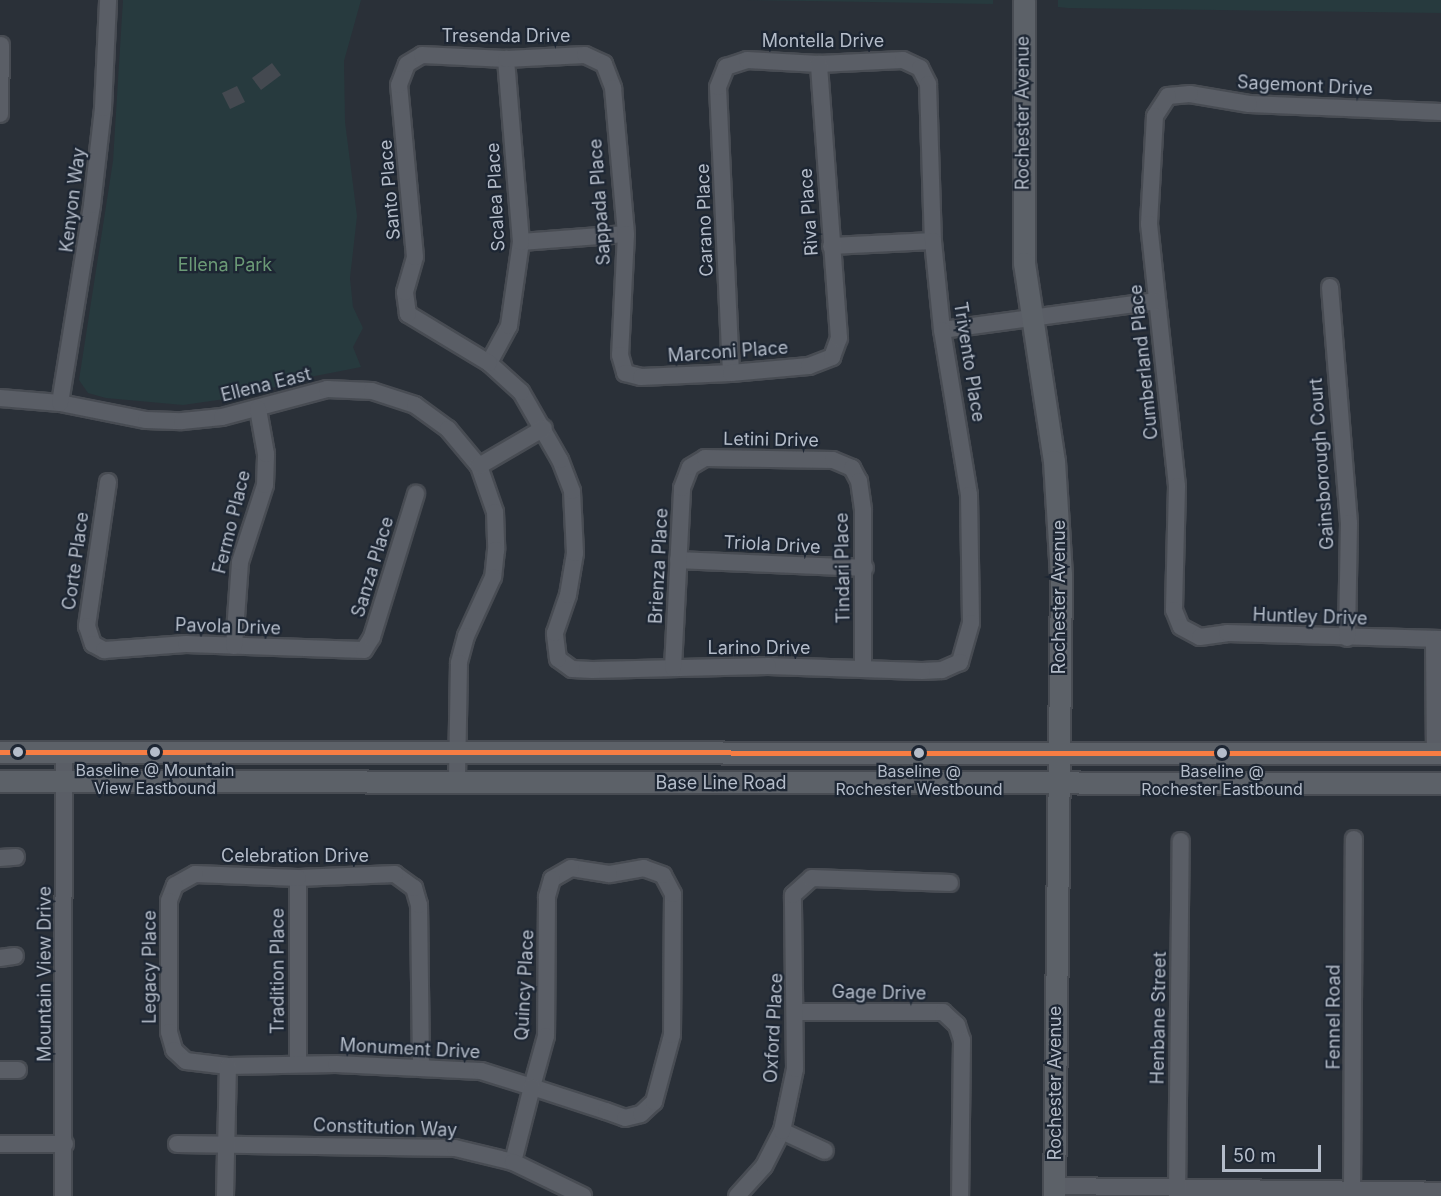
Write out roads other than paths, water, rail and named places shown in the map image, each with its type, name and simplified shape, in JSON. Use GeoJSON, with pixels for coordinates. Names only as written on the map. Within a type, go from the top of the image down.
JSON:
{"type":"FeatureCollection","features":[{"type":"Feature","properties":{"kind":"main road","name":"Rochester Avenue"},"geometry":{"type":"LineString","coordinates":[[1024,0],[1023,195],[1031,316],[1058,501],[1061,574],[1056,783],[1054,1191]]}},
{"type":"Feature","properties":{"kind":"main road","name":"Base Line Road"},"geometry":{"type":"LineString","coordinates":[[0,752],[1057,750],[1438,753]]}},
{"type":"Feature","properties":{"kind":"main road","name":"Base Line Road"},"geometry":{"type":"LineString","coordinates":[[0,782],[1441,783]]}},
{"type":"Feature","properties":{"kind":"street","name":"Kenyon Way"},"geometry":{"type":"LineString","coordinates":[[60,403],[80,301],[92,205],[103,108],[108,0]]}},
{"type":"Feature","properties":{"kind":"street"},"geometry":{"type":"LineString","coordinates":[[0,114],[1,45]]}},
{"type":"Feature","properties":{"kind":"street","name":"Tresenda Drive"},"geometry":{"type":"LineString","coordinates":[[407,64],[422,55],[506,59],[585,55],[604,64]]}},
{"type":"Feature","properties":{"kind":"street","name":"Scalea Place"},"geometry":{"type":"LineString","coordinates":[[489,363],[508,326],[521,242],[506,59]]}},
{"type":"Feature","properties":{"kind":"street","name":"Montella Drive"},"geometry":{"type":"LineString","coordinates":[[726,67],[747,60],[819,64],[903,60],[920,68]]}},
{"type":"Feature","properties":{"kind":"street","name":"Santo Place"},"geometry":{"type":"LineString","coordinates":[[407,64],[399,85],[414,257],[405,292],[408,314],[489,363]]}},
{"type":"Feature","properties":{"kind":"street","name":"Sappada Place"},"geometry":{"type":"LineString","coordinates":[[604,64],[613,88],[626,234],[620,355],[625,373]]}},
{"type":"Feature","properties":{"kind":"street","name":"Riva Place"},"geometry":{"type":"LineString","coordinates":[[819,64],[839,338],[832,357]]}},
{"type":"Feature","properties":{"kind":"street","name":"Carano Place"},"geometry":{"type":"LineString","coordinates":[[726,67],[718,87],[731,373]]}},
{"type":"Feature","properties":{"kind":"street","name":"Trivento Place"},"geometry":{"type":"LineString","coordinates":[[920,68],[928,84],[933,241],[942,330],[969,495],[971,623],[960,662]]}},
{"type":"Feature","properties":{"kind":"street","name":"Sagemont Drive"},"geometry":{"type":"LineString","coordinates":[[1168,96],[1190,94],[1249,104],[1441,112]]}},
{"type":"Feature","properties":{"kind":"street","name":"Cumberland Place"},"geometry":{"type":"LineString","coordinates":[[1168,96],[1155,116],[1149,224],[1177,486],[1174,610],[1181,627]]}},
{"type":"Feature","properties":{"kind":"street"},"geometry":{"type":"LineString","coordinates":[[521,242],[626,234]]}},
{"type":"Feature","properties":{"kind":"street"},"geometry":{"type":"LineString","coordinates":[[831,246],[933,241]]}},
{"type":"Feature","properties":{"kind":"street","name":"Gainsborough Court"},"geometry":{"type":"LineString","coordinates":[[1330,287],[1349,524],[1347,638]]}},
{"type":"Feature","properties":{"kind":"street"},"geometry":{"type":"LineString","coordinates":[[942,330],[1031,316],[1156,301]]}},
{"type":"Feature","properties":{"kind":"street","name":"Marconi Place"},"geometry":{"type":"LineString","coordinates":[[625,373],[641,377],[731,373],[809,366],[832,357]]}},
{"type":"Feature","properties":{"kind":"street"},"geometry":{"type":"LineString","coordinates":[[478,466],[544,428],[521,392],[489,363]]}},
{"type":"Feature","properties":{"kind":"street","name":"Ellena East"},"geometry":{"type":"LineString","coordinates":[[0,398],[60,403],[146,420],[222,417],[327,389],[372,391],[415,405],[448,429],[478,466],[495,512],[496,550],[493,577],[466,636],[459,663],[457,783]]}},
{"type":"Feature","properties":{"kind":"street","name":"Fermo Place"},"geometry":{"type":"LineString","coordinates":[[234,646],[240,562],[265,485],[266,454],[258,409]]}},
{"type":"Feature","properties":{"kind":"street","name":"Larino Drive"},"geometry":{"type":"LineString","coordinates":[[544,428],[572,491],[575,553],[568,595],[555,633],[558,659],[572,669],[942,670],[960,662]]}},
{"type":"Feature","properties":{"kind":"street","name":"Letini Drive"},"geometry":{"type":"LineString","coordinates":[[690,466],[705,458],[833,460],[852,468]]}},
{"type":"Feature","properties":{"kind":"street","name":"Brienza Place"},"geometry":{"type":"LineString","coordinates":[[673,668],[678,560],[683,518],[682,489],[690,466]]}},
{"type":"Feature","properties":{"kind":"street","name":"Tindari Place"},"geometry":{"type":"LineString","coordinates":[[852,468],[859,481],[865,568],[863,669]]}},
{"type":"Feature","properties":{"kind":"street","name":"Corte Place"},"geometry":{"type":"LineString","coordinates":[[93,644],[87,626],[108,482]]}},
{"type":"Feature","properties":{"kind":"street","name":"Sanza Place"},"geometry":{"type":"LineString","coordinates":[[364,650],[372,636],[416,494]]}},
{"type":"Feature","properties":{"kind":"street","name":"Triola Drive"},"geometry":{"type":"LineString","coordinates":[[678,560],[865,568]]}},
{"type":"Feature","properties":{"kind":"street","name":"Huntley Drive"},"geometry":{"type":"LineString","coordinates":[[1181,627],[1200,636],[1227,633],[1438,639]]}},
{"type":"Feature","properties":{"kind":"street"},"geometry":{"type":"LineString","coordinates":[[1438,639],[1438,753]]}},
{"type":"Feature","properties":{"kind":"street","name":"Pavola Drive"},"geometry":{"type":"LineString","coordinates":[[93,644],[104,650],[175,644],[364,650]]}},
{"type":"Feature","properties":{"kind":"street","name":"Mountain View Drive"},"geometry":{"type":"LineString","coordinates":[[63,1196],[65,1144],[64,753]]}},
{"type":"Feature","properties":{"kind":"street","name":"Fennel Road"},"geometry":{"type":"LineString","coordinates":[[1352,1193],[1354,839]]}},
{"type":"Feature","properties":{"kind":"street","name":"Henbane Street"},"geometry":{"type":"LineString","coordinates":[[1177,1192],[1181,841]]}},
{"type":"Feature","properties":{"kind":"street","name":"Quincy Place"},"geometry":{"type":"LineString","coordinates":[[513,1162],[546,1036],[547,897],[552,879],[571,868],[609,874],[644,868],[663,875],[673,894],[672,1035],[654,1102],[641,1114]]}},
{"type":"Feature","properties":{"kind":"street","name":"Celebration Drive"},"geometry":{"type":"LineString","coordinates":[[175,885],[195,873],[298,878],[395,873],[414,888],[421,933],[421,1066]]}},
{"type":"Feature","properties":{"kind":"street","name":"Tradition Place"},"geometry":{"type":"LineString","coordinates":[[298,878],[298,1064]]}},
{"type":"Feature","properties":{"kind":"street","name":"Oxford Place"},"geometry":{"type":"LineString","coordinates":[[737,1196],[764,1166],[782,1131],[795,1069],[796,940],[790,908],[800,886],[812,878],[950,883]]}},
{"type":"Feature","properties":{"kind":"street","name":"Legacy Place"},"geometry":{"type":"LineString","coordinates":[[174,1050],[169,1032],[169,900],[175,885]]}},
{"type":"Feature","properties":{"kind":"street","name":"Gage Drive"},"geometry":{"type":"LineString","coordinates":[[796,1012],[943,1012],[957,1025],[962,1040],[960,1196]]}},
{"type":"Feature","properties":{"kind":"street","name":"Monument Drive"},"geometry":{"type":"LineString","coordinates":[[174,1050],[186,1061],[228,1066],[298,1064],[421,1066],[481,1071],[624,1118],[641,1114]]}},
{"type":"Feature","properties":{"kind":"street"},"geometry":{"type":"LineString","coordinates":[[225,1196],[228,1145],[228,1066]]}},
{"type":"Feature","properties":{"kind":"street"},"geometry":{"type":"LineString","coordinates":[[0,1070],[18,1070]]}},
{"type":"Feature","properties":{"kind":"street"},"geometry":{"type":"LineString","coordinates":[[782,1131],[825,1150]]}},
{"type":"Feature","properties":{"kind":"street"},"geometry":{"type":"LineString","coordinates":[[0,1144],[65,1144]]}},
{"type":"Feature","properties":{"kind":"street","name":"Constitution Way"},"geometry":{"type":"LineString","coordinates":[[177,1144],[455,1148],[513,1162],[583,1196]]}},
{"type":"Feature","properties":{"kind":"street"},"geometry":{"type":"LineString","coordinates":[[1054,1191],[1352,1193],[1441,1191]]}},
{"type":"Feature","properties":{"kind":"place","name":"Baseline @ Mountain View Eastbound"},"geometry":{"type":"Point","coordinates":[155,752]}},
{"type":"Feature","properties":{"kind":"place","name":"Baseline @ Rochester Westbound"},"geometry":{"type":"Point","coordinates":[919,753]}},
{"type":"Feature","properties":{"kind":"place","name":"Baseline @ Rochester Eastbound"},"geometry":{"type":"Point","coordinates":[1222,753]}},
{"type":"Feature","properties":{"kind":"park label","name":"Ellena Park"},"geometry":{"type":"Point","coordinates":[225,265]}}]}
